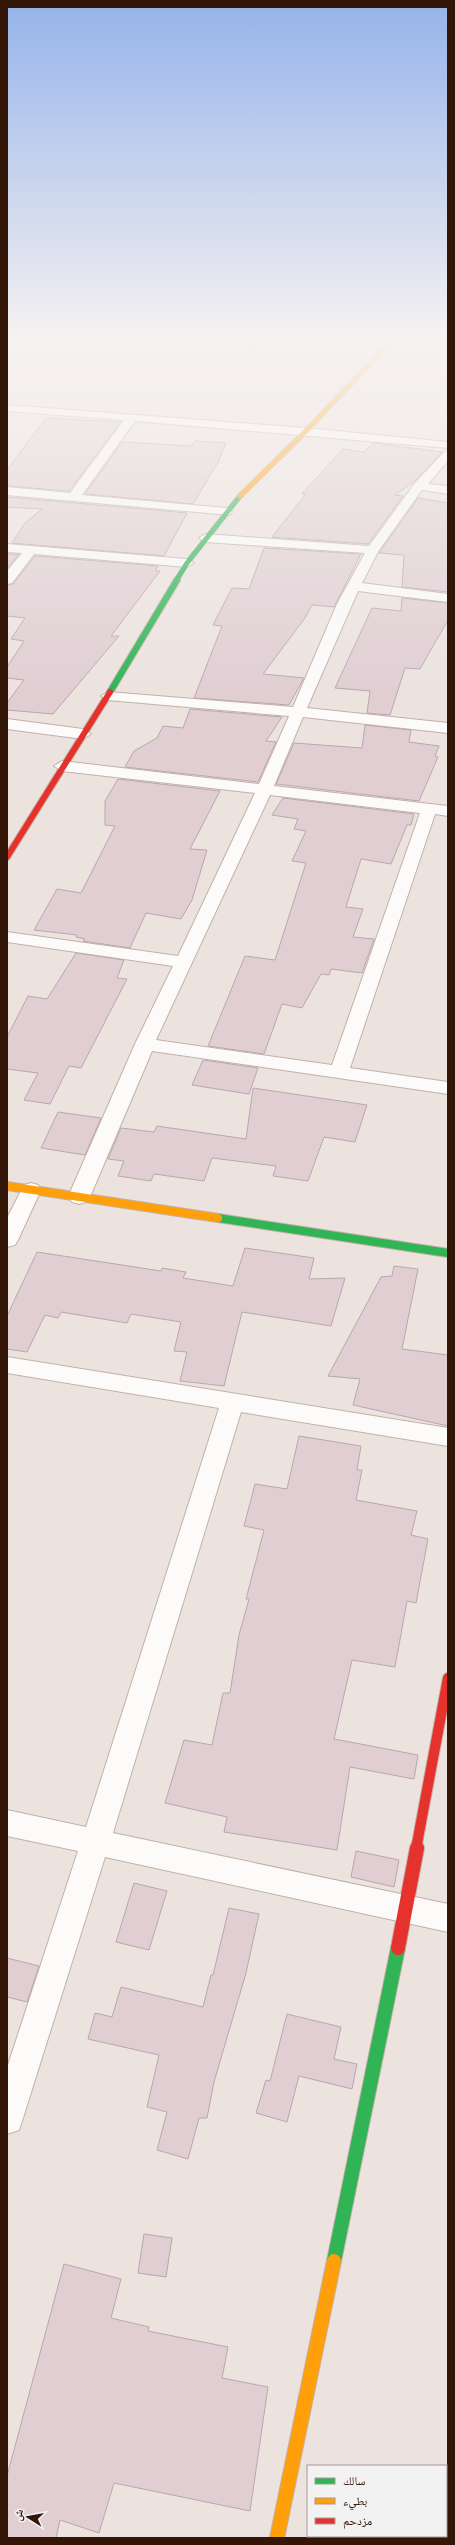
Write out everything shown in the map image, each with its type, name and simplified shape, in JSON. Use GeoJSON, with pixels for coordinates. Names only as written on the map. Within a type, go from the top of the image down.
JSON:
{"type":"FeatureCollection","features":[{"type":"Feature","properties":{"kind":"street"},"geometry":{"type":"LineString","coordinates":[[74,497],[105,455]]}},
{"type":"Feature","properties":{"kind":"street"},"geometry":{"type":"LineString","coordinates":[[7,857],[62,766],[108,696],[187,563],[226,512],[283,455]]}},
{"type":"Feature","properties":{"kind":"street"},"geometry":{"type":"LineString","coordinates":[[79,1197],[145,1044],[265,789],[353,586],[373,550],[420,486],[447,455]]}},
{"type":"Feature","properties":{"kind":"street"},"geometry":{"type":"LineString","coordinates":[[420,486],[448,490]]}},
{"type":"Feature","properties":{"kind":"street"},"geometry":{"type":"LineString","coordinates":[[7,491],[226,512]]}},
{"type":"Feature","properties":{"kind":"street"},"geometry":{"type":"LineString","coordinates":[[206,538],[373,550]]}},
{"type":"Feature","properties":{"kind":"street"},"geometry":{"type":"LineString","coordinates":[[7,548],[187,563]]}},
{"type":"Feature","properties":{"kind":"street"},"geometry":{"type":"LineString","coordinates":[[7,580],[31,550]]}},
{"type":"Feature","properties":{"kind":"street"},"geometry":{"type":"LineString","coordinates":[[353,586],[448,598]]}},
{"type":"Feature","properties":{"kind":"street"},"geometry":{"type":"LineString","coordinates":[[108,696],[298,712],[448,728]]}},
{"type":"Feature","properties":{"kind":"street"},"geometry":{"type":"LineString","coordinates":[[7,724],[84,734]]}},
{"type":"Feature","properties":{"kind":"street"},"geometry":{"type":"LineString","coordinates":[[62,766],[448,812]]}},
{"type":"Feature","properties":{"kind":"street"},"geometry":{"type":"LineString","coordinates":[[340,1072],[429,809]]}},
{"type":"Feature","properties":{"kind":"street"},"geometry":{"type":"LineString","coordinates":[[7,937],[184,962]]}},
{"type":"Feature","properties":{"kind":"street"},"geometry":{"type":"LineString","coordinates":[[145,1044],[448,1088]]}},
{"type":"Feature","properties":{"kind":"street"},"geometry":{"type":"LineString","coordinates":[[7,1186],[448,1253]]}},
{"type":"Feature","properties":{"kind":"street"},"geometry":{"type":"LineString","coordinates":[[7,1240],[31,1190]]}},
{"type":"Feature","properties":{"kind":"street"},"geometry":{"type":"LineString","coordinates":[[7,1365],[448,1437]]}},
{"type":"Feature","properties":{"kind":"street"},"geometry":{"type":"LineString","coordinates":[[7,2118],[96,1841],[232,1402]]}},
{"type":"Feature","properties":{"kind":"street"},"geometry":{"type":"LineString","coordinates":[[277,2538],[406,1910],[448,1678]]}},
{"type":"Feature","properties":{"kind":"street"},"geometry":{"type":"LineString","coordinates":[[7,1823],[448,1918]]}},
{"type":"Feature","properties":{"kind":"building"},"geometry":{"type":"Polygon","coordinates":[[[18,455],[96,455],[69,491],[7,486],[7,470],[18,455]]]}},
{"type":"Feature","properties":{"kind":"building"},"geometry":{"type":"Polygon","coordinates":[[[113,455],[221,455],[193,504],[85,494],[113,455]]]}},
{"type":"Feature","properties":{"kind":"building"},"geometry":{"type":"Polygon","coordinates":[[[338,455],[439,455],[416,480],[395,495],[403,496],[368,544],[272,537],[306,494],[302,494],[338,455]]]}},
{"type":"Feature","properties":{"kind":"building"},"geometry":{"type":"Polygon","coordinates":[[[7,497],[187,513],[164,556],[12,543],[25,523],[42,509],[7,507],[7,497]]]}},
{"type":"Feature","properties":{"kind":"building"},"geometry":{"type":"Polygon","coordinates":[[[418,498],[448,503],[448,592],[402,587],[404,555],[379,553],[418,498]]]}},
{"type":"Feature","properties":{"kind":"building"},"geometry":{"type":"Polygon","coordinates":[[[264,548],[361,554],[334,607],[312,605],[305,618],[263,674],[304,678],[289,705],[194,698],[222,626],[213,625],[232,588],[249,589],[264,548]]]}},
{"type":"Feature","properties":{"kind":"building"},"geometry":{"type":"Polygon","coordinates":[[[7,554],[19,554],[7,569],[7,554]]]}},
{"type":"Feature","properties":{"kind":"building"},"geometry":{"type":"Polygon","coordinates":[[[35,556],[158,566],[155,571],[160,571],[111,636],[119,636],[53,714],[7,710],[7,703],[24,680],[7,678],[7,667],[24,641],[11,639],[25,618],[7,616],[7,585],[13,584],[35,556]]]}},
{"type":"Feature","properties":{"kind":"building"},"geometry":{"type":"Polygon","coordinates":[[[402,598],[448,603],[448,620],[420,669],[405,668],[390,715],[367,713],[370,691],[335,688],[372,608],[401,611],[402,598]]]}},
{"type":"Feature","properties":{"kind":"building"},"geometry":{"type":"Polygon","coordinates":[[[190,709],[282,717],[266,741],[276,742],[258,782],[125,767],[134,751],[157,738],[163,726],[183,728],[190,709]]]}},
{"type":"Feature","properties":{"kind":"building"},"geometry":{"type":"Polygon","coordinates":[[[365,725],[411,730],[409,742],[439,746],[435,756],[438,757],[419,801],[276,784],[294,743],[362,748],[365,725]]]}},
{"type":"Feature","properties":{"kind":"building"},"geometry":{"type":"Polygon","coordinates":[[[118,779],[220,791],[190,849],[207,850],[192,900],[181,919],[146,913],[130,948],[83,941],[85,939],[76,937],[77,935],[34,930],[57,889],[81,893],[115,826],[105,825],[105,801],[118,779]]]}},
{"type":"Feature","properties":{"kind":"building"},"geometry":{"type":"Polygon","coordinates":[[[283,798],[414,814],[411,825],[407,825],[391,864],[361,859],[346,907],[363,909],[353,937],[374,939],[362,973],[331,969],[329,975],[321,974],[302,1008],[282,1004],[264,1054],[208,1046],[245,956],[275,960],[306,863],[292,861],[306,831],[294,829],[298,819],[272,815],[283,798]]]}},
{"type":"Feature","properties":{"kind":"building"},"geometry":{"type":"Polygon","coordinates":[[[76,953],[124,960],[117,978],[127,979],[81,1068],[69,1066],[50,1104],[24,1100],[38,1073],[7,1069],[7,1037],[28,996],[47,999],[76,953]]]}},
{"type":"Feature","properties":{"kind":"building"},"geometry":{"type":"Polygon","coordinates":[[[203,1060],[258,1068],[249,1094],[192,1085],[203,1060]]]}},
{"type":"Feature","properties":{"kind":"building"},"geometry":{"type":"Polygon","coordinates":[[[253,1088],[367,1105],[355,1142],[324,1137],[308,1181],[273,1176],[276,1166],[212,1158],[204,1181],[154,1174],[151,1181],[118,1176],[124,1161],[108,1159],[121,1128],[154,1132],[157,1126],[246,1139],[253,1088]]]}},
{"type":"Feature","properties":{"kind":"building"},"geometry":{"type":"Polygon","coordinates":[[[58,1112],[101,1118],[85,1155],[41,1148],[58,1112]]]}},
{"type":"Feature","properties":{"kind":"building"},"geometry":{"type":"Polygon","coordinates":[[[245,1248],[314,1258],[309,1279],[345,1278],[331,1326],[242,1312],[224,1386],[180,1381],[187,1352],[174,1351],[181,1322],[131,1314],[127,1323],[61,1312],[58,1318],[45,1315],[27,1352],[7,1349],[7,1316],[37,1252],[161,1271],[162,1268],[186,1272],[183,1278],[233,1286],[245,1248]]]}},
{"type":"Feature","properties":{"kind":"building"},"geometry":{"type":"Polygon","coordinates":[[[394,1266],[418,1269],[402,1349],[448,1355],[448,1426],[353,1405],[360,1379],[328,1376],[381,1277],[392,1276],[394,1266]]]}},
{"type":"Feature","properties":{"kind":"building"},"geometry":{"type":"Polygon","coordinates":[[[299,1436],[361,1446],[357,1470],[362,1470],[356,1500],[417,1511],[411,1535],[428,1539],[416,1603],[407,1601],[395,1667],[352,1660],[334,1739],[418,1755],[414,1779],[350,1767],[337,1850],[224,1832],[227,1817],[165,1803],[184,1740],[212,1745],[223,1693],[230,1693],[239,1635],[249,1599],[246,1599],[264,1530],[244,1526],[255,1484],[287,1489],[299,1436]]]}},
{"type":"Feature","properties":{"kind":"building"},"geometry":{"type":"Polygon","coordinates":[[[356,1851],[399,1860],[394,1887],[351,1877],[356,1851]]]}},
{"type":"Feature","properties":{"kind":"building"},"geometry":{"type":"Polygon","coordinates":[[[134,1883],[167,1891],[149,1950],[116,1942],[134,1883]]]}},
{"type":"Feature","properties":{"kind":"building"},"geometry":{"type":"Polygon","coordinates":[[[229,1908],[259,1914],[246,1973],[214,2082],[207,2118],[199,2118],[188,2159],[157,2150],[167,2112],[147,2107],[159,2055],[88,2039],[95,2013],[112,2017],[121,1987],[203,2007],[211,1975],[213,1975],[229,1908]]]}},
{"type":"Feature","properties":{"kind":"building"},"geometry":{"type":"Polygon","coordinates":[[[7,1958],[39,1966],[27,2002],[7,1997],[7,1958]]]}},
{"type":"Feature","properties":{"kind":"building"},"geometry":{"type":"Polygon","coordinates":[[[287,2014],[341,2027],[334,2059],[357,2064],[352,2089],[299,2076],[287,2122],[256,2113],[266,2080],[270,2081],[287,2014]]]}},
{"type":"Feature","properties":{"kind":"building"},"geometry":{"type":"Polygon","coordinates":[[[144,2234],[172,2238],[166,2277],[138,2273],[144,2234]]]}},
{"type":"Feature","properties":{"kind":"building"},"geometry":{"type":"Polygon","coordinates":[[[64,2264],[121,2279],[111,2318],[149,2327],[148,2331],[228,2347],[222,2378],[268,2387],[250,2511],[114,2483],[99,2533],[60,2520],[56,2538],[7,2538],[7,2476],[64,2264]]]}},
{"type":"Feature","properties":{"kind":"traffic: fast"},"geometry":{"type":"LineString","coordinates":[[110,692],[187,563],[240,496]]}},
{"type":"Feature","properties":{"kind":"traffic: fast"},"geometry":{"type":"LineString","coordinates":[[218,1218],[448,1253]]}},
{"type":"Feature","properties":{"kind":"traffic: fast"},"geometry":{"type":"LineString","coordinates":[[334,2261],[398,1948]]}},
{"type":"Feature","properties":{"kind":"traffic: slow"},"geometry":{"type":"LineString","coordinates":[[240,496],[282,455]]}},
{"type":"Feature","properties":{"kind":"traffic: slow"},"geometry":{"type":"LineString","coordinates":[[7,1186],[218,1218]]}},
{"type":"Feature","properties":{"kind":"traffic: slow"},"geometry":{"type":"LineString","coordinates":[[277,2538],[334,2261]]}},
{"type":"Feature","properties":{"kind":"traffic: jam"},"geometry":{"type":"LineString","coordinates":[[7,857],[110,692]]}},
{"type":"Feature","properties":{"kind":"traffic: jam"},"geometry":{"type":"LineString","coordinates":[[398,1948],[448,1678]]}}]}
